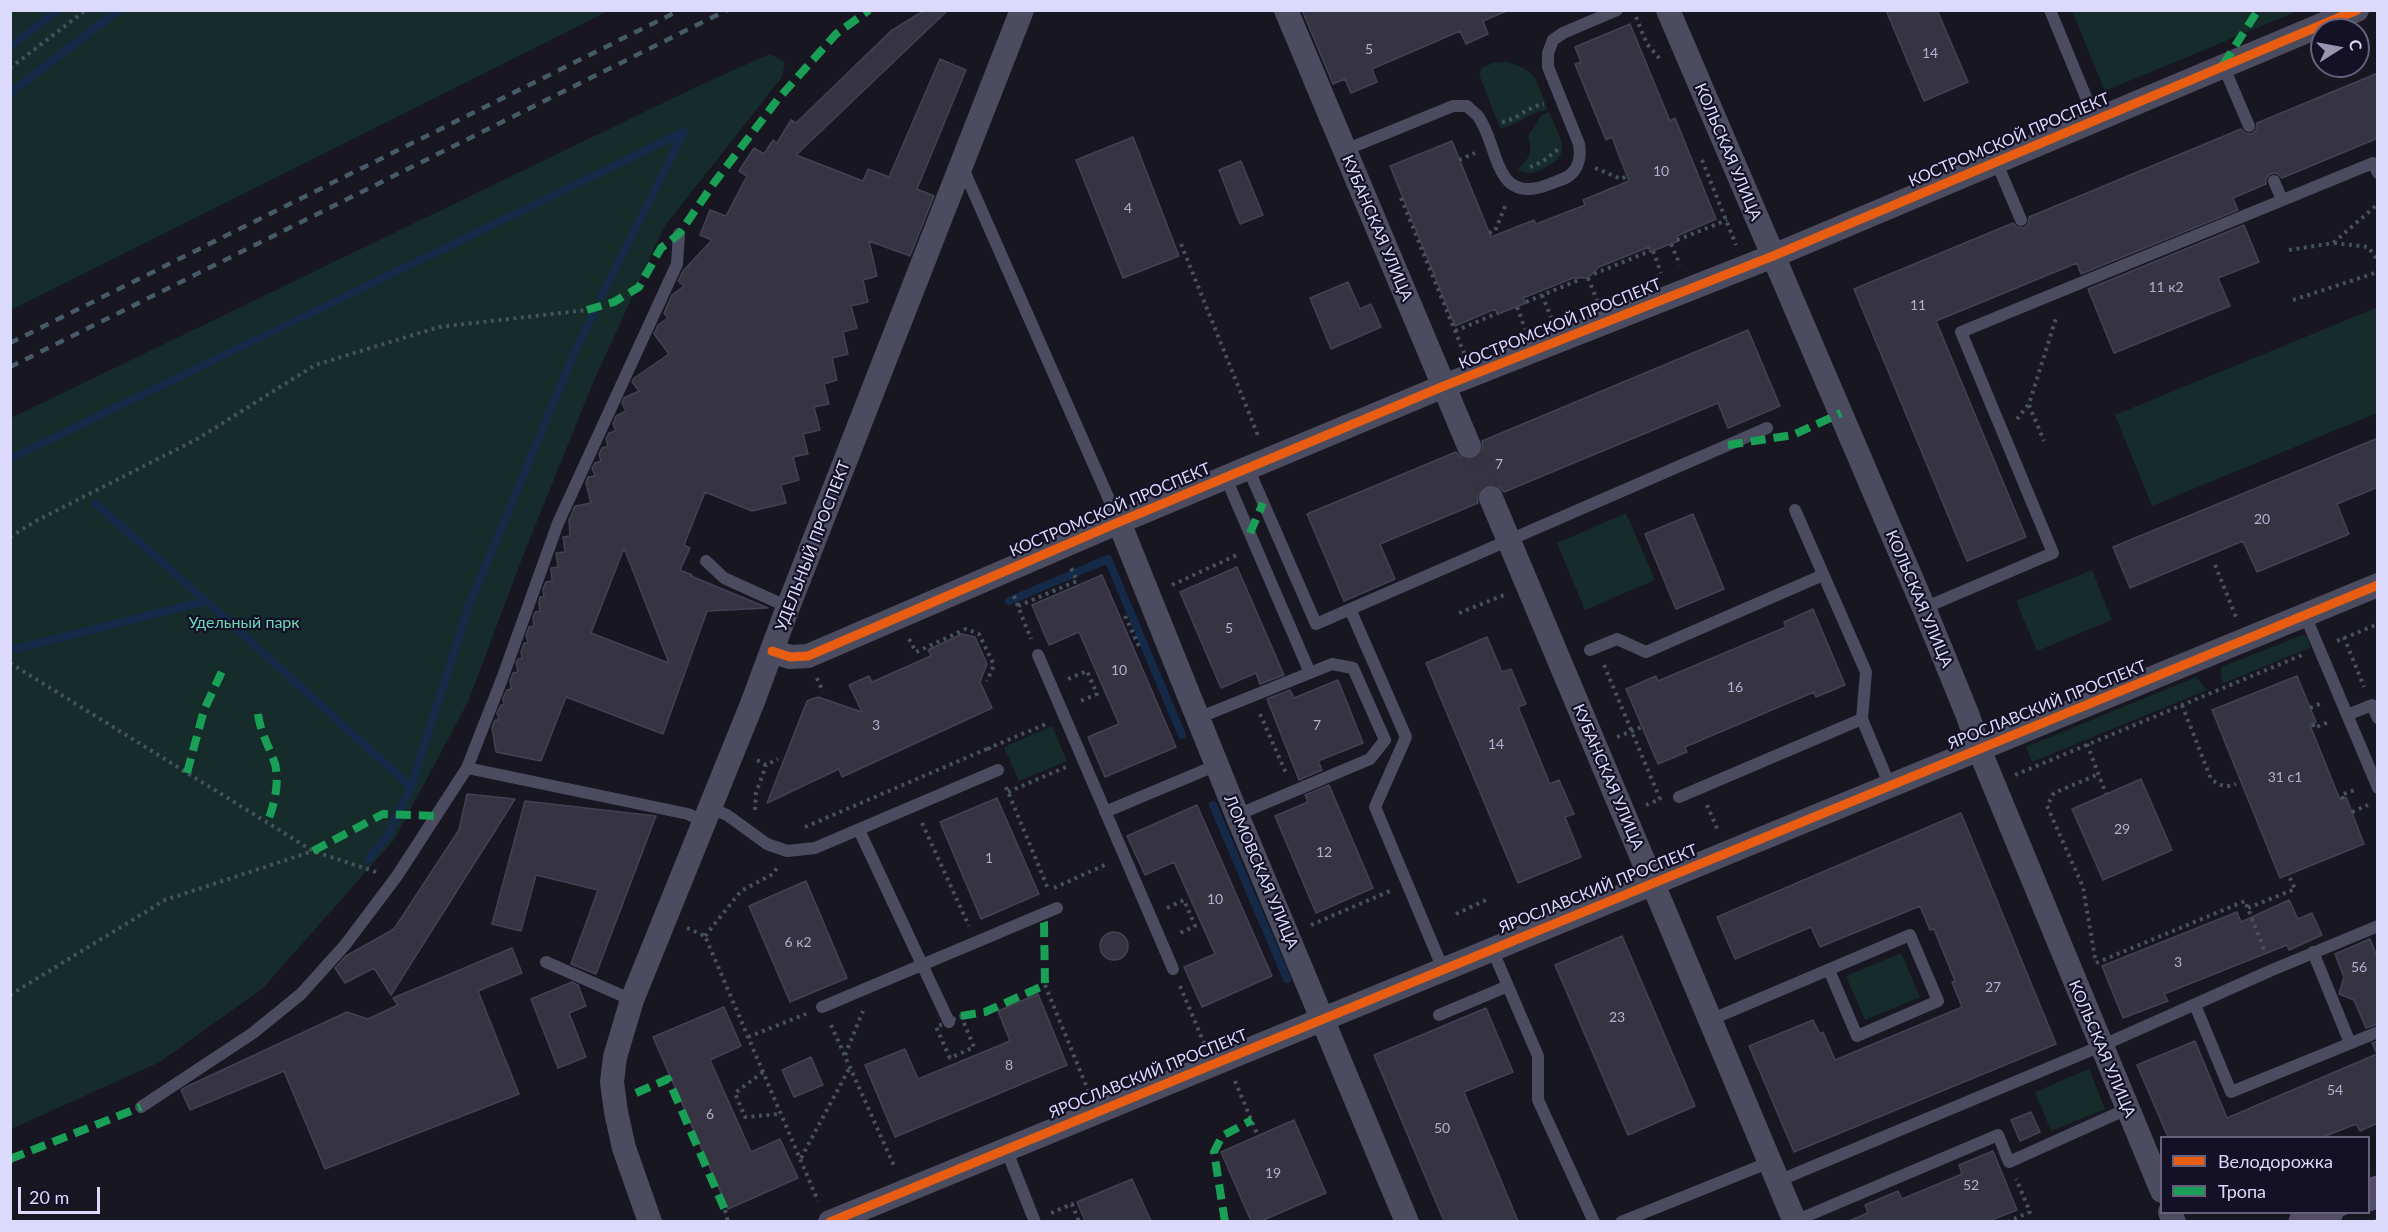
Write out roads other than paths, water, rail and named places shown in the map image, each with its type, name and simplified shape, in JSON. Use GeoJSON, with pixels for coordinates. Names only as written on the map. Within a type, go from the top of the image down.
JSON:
{"type":"FeatureCollection","features":[{"type":"Feature","properties":{"kind":"main road"},"geometry":{"type":"LineString","coordinates":[[2305,1221],[2322,1214]]}},
{"type":"Feature","properties":{"kind":"street","name":"УДЕЛЬНЫЙ ПРОСПЕКТ"},"geometry":{"type":"LineString","coordinates":[[650,1221],[624,1148],[615,1112],[612,1082],[615,1057],[632,1000],[708,815],[788,607],[823,537],[1022,10]]}},
{"type":"Feature","properties":{"kind":"street","name":"КУБАНСКАЯ УЛИЦА"},"geometry":{"type":"LineString","coordinates":[[1286,10],[1469,446]]}},
{"type":"Feature","properties":{"kind":"street","name":"КОЛЬСКАЯ УЛИЦА"},"geometry":{"type":"LineString","coordinates":[[1668,10],[1924,608],[1968,716],[1978,749],[2160,1186]]}},
{"type":"Feature","properties":{"kind":"street","name":"КОСТРОМСКОЙ ПРОСПЕКТ"},"geometry":{"type":"LineString","coordinates":[[772,651],[790,657],[808,656],[1119,522],[1444,386],[1773,256],[2357,10]]}},
{"type":"Feature","properties":{"kind":"street","name":"КУБАНСКАЯ УЛИЦА"},"geometry":{"type":"LineString","coordinates":[[1491,498],[1795,1221]]}},
{"type":"Feature","properties":{"kind":"street","name":"ЛОМОВСКАЯ УЛИЦА"},"geometry":{"type":"LineString","coordinates":[[1119,522],[1321,1019],[1407,1221]]}},
{"type":"Feature","properties":{"kind":"street","name":"ЯРОСЛАВСКИЙ ПРОСПЕКТ"},"geometry":{"type":"LineString","coordinates":[[826,1215],[1006,1149],[1216,1054],[1321,1019],[2378,585]]}},
{"type":"Feature","properties":{"kind":"lane"},"geometry":{"type":"LineString","coordinates":[[1345,150],[1453,106],[1467,106],[1478,117],[1502,176],[1511,185],[1524,190],[1535,190],[1568,177],[1576,168],[1581,155],[1579,144],[1548,67],[1548,53],[1553,40],[1563,33],[1617,10]]}},
{"type":"Feature","properties":{"kind":"lane"},"geometry":{"type":"LineString","coordinates":[[2050,10],[2095,119]]}},
{"type":"Feature","properties":{"kind":"lane"},"geometry":{"type":"LineString","coordinates":[[999,60],[1019,68]]}},
{"type":"Feature","properties":{"kind":"lane"},"geometry":{"type":"LineString","coordinates":[[2223,65],[2249,126]]}},
{"type":"Feature","properties":{"kind":"lane"},"geometry":{"type":"LineString","coordinates":[[1996,161],[2021,220]]}},
{"type":"Feature","properties":{"kind":"lane"},"geometry":{"type":"LineString","coordinates":[[1924,608],[2053,553],[1961,332],[2373,163],[2378,173]]}},
{"type":"Feature","properties":{"kind":"lane"},"geometry":{"type":"LineString","coordinates":[[962,165],[1119,522]]}},
{"type":"Feature","properties":{"kind":"lane"},"geometry":{"type":"LineString","coordinates":[[2274,182],[2282,200]]}},
{"type":"Feature","properties":{"kind":"lane"},"geometry":{"type":"LineString","coordinates":[[141,1107],[253,1033],[301,994],[345,945],[397,876],[467,768],[502,679],[558,523],[677,264],[679,234]]}},
{"type":"Feature","properties":{"kind":"lane"},"geometry":{"type":"LineString","coordinates":[[1248,468],[1316,624],[1767,428]]}},
{"type":"Feature","properties":{"kind":"lane"},"geometry":{"type":"LineString","coordinates":[[1226,478],[1310,673]]}},
{"type":"Feature","properties":{"kind":"lane"},"geometry":{"type":"LineString","coordinates":[[1795,510],[1866,672],[1862,719],[1890,786]]}},
{"type":"Feature","properties":{"kind":"lane"},"geometry":{"type":"LineString","coordinates":[[706,561],[724,578],[788,607]]}},
{"type":"Feature","properties":{"kind":"lane"},"geometry":{"type":"LineString","coordinates":[[1590,650],[1617,639],[1646,652],[1823,576]]}},
{"type":"Feature","properties":{"kind":"lane"},"geometry":{"type":"LineString","coordinates":[[1350,609],[1406,737],[1375,807],[1443,969]]}},
{"type":"Feature","properties":{"kind":"lane"},"geometry":{"type":"LineString","coordinates":[[2305,615],[2319,648],[2341,717],[2377,783]]}},
{"type":"Feature","properties":{"kind":"lane"},"geometry":{"type":"LineString","coordinates":[[1038,655],[1173,969]]}},
{"type":"Feature","properties":{"kind":"lane"},"geometry":{"type":"LineString","coordinates":[[1198,718],[1332,664],[1353,668],[1385,740],[1370,759],[1237,815]]}},
{"type":"Feature","properties":{"kind":"lane"},"geometry":{"type":"LineString","coordinates":[[2341,717],[2372,705],[2378,718]]}},
{"type":"Feature","properties":{"kind":"lane"},"geometry":{"type":"LineString","coordinates":[[1679,797],[1862,719]]}},
{"type":"Feature","properties":{"kind":"lane"},"geometry":{"type":"LineString","coordinates":[[1105,812],[1217,765]]}},
{"type":"Feature","properties":{"kind":"lane"},"geometry":{"type":"LineString","coordinates":[[467,768],[688,814],[727,815],[767,844],[787,851],[815,848],[998,770]]}},
{"type":"Feature","properties":{"kind":"lane"},"geometry":{"type":"LineString","coordinates":[[859,831],[949,1022]]}},
{"type":"Feature","properties":{"kind":"lane"},"geometry":{"type":"LineString","coordinates":[[822,1007],[1057,908]]}},
{"type":"Feature","properties":{"kind":"lane"},"geometry":{"type":"LineString","coordinates":[[1621,1221],[1774,1171],[2101,1046],[2313,952],[2378,926]]}},
{"type":"Feature","properties":{"kind":"lane"},"geometry":{"type":"LineString","coordinates":[[1710,1020],[1829,970],[1910,936],[1938,1001],[1857,1036],[1829,970]]}},
{"type":"Feature","properties":{"kind":"lane"},"geometry":{"type":"LineString","coordinates":[[1492,948],[1538,1056],[1538,1100],[1593,1221]]}},
{"type":"Feature","properties":{"kind":"lane"},"geometry":{"type":"LineString","coordinates":[[2313,952],[2350,1043]]}},
{"type":"Feature","properties":{"kind":"lane"},"geometry":{"type":"LineString","coordinates":[[546,962],[632,1000]]}},
{"type":"Feature","properties":{"kind":"lane"},"geometry":{"type":"LineString","coordinates":[[1439,1015],[1508,986]]}},
{"type":"Feature","properties":{"kind":"lane"},"geometry":{"type":"LineString","coordinates":[[2195,1005],[2231,1092],[2378,1032]]}},
{"type":"Feature","properties":{"kind":"lane"},"geometry":{"type":"LineString","coordinates":[[1795,1221],[1998,1136],[2009,1162],[2127,1109]]}},
{"type":"Feature","properties":{"kind":"lane"},"geometry":{"type":"LineString","coordinates":[[1006,1149],[1035,1221]]}},
{"type":"Feature","properties":{"kind":"waterway"},"geometry":{"type":"LineString","coordinates":[[10,47],[58,10]]}},
{"type":"Feature","properties":{"kind":"waterway"},"geometry":{"type":"LineString","coordinates":[[10,93],[119,10]]}},
{"type":"Feature","properties":{"kind":"waterway"},"geometry":{"type":"LineString","coordinates":[[10,459],[684,132],[601,297]]}},
{"type":"Feature","properties":{"kind":"waterway"},"geometry":{"type":"LineString","coordinates":[[368,860],[387,836],[411,787],[468,608],[576,349],[594,313]]}},
{"type":"Feature","properties":{"kind":"waterway"},"geometry":{"type":"LineString","coordinates":[[96,504],[411,787]]}},
{"type":"Feature","properties":{"kind":"waterway"},"geometry":{"type":"LineString","coordinates":[[1009,601],[1108,559],[1182,735]]}},
{"type":"Feature","properties":{"kind":"waterway"},"geometry":{"type":"LineString","coordinates":[[16,649],[206,601]]}},
{"type":"Feature","properties":{"kind":"waterway"},"geometry":{"type":"LineString","coordinates":[[1213,805],[1287,979]]}},
{"type":"Feature","properties":{"kind":"tunnel"},"geometry":{"type":"LineString","coordinates":[[1469,446],[1491,498]]}},
{"type":"Feature","properties":{"kind":"tram line"},"geometry":{"type":"LineString","coordinates":[[2370,1204],[2378,1201]]}},
{"type":"Feature","properties":{"kind":"tram line"},"geometry":{"type":"LineString","coordinates":[[2328,1222],[2346,1214]]}},
{"type":"Feature","properties":{"kind":"tram line"},"geometry":{"type":"LineString","coordinates":[[2372,1222],[2378,1219]]}},
{"type":"Feature","properties":{"kind":"railway"},"geometry":{"type":"LineString","coordinates":[[10,343],[680,10]]}},
{"type":"Feature","properties":{"kind":"railway"},"geometry":{"type":"LineString","coordinates":[[10,367],[727,10]]}},
{"type":"Feature","properties":{"kind":"park label","name":"Удельный парк"},"geometry":{"type":"Point","coordinates":[244,623]}}]}
